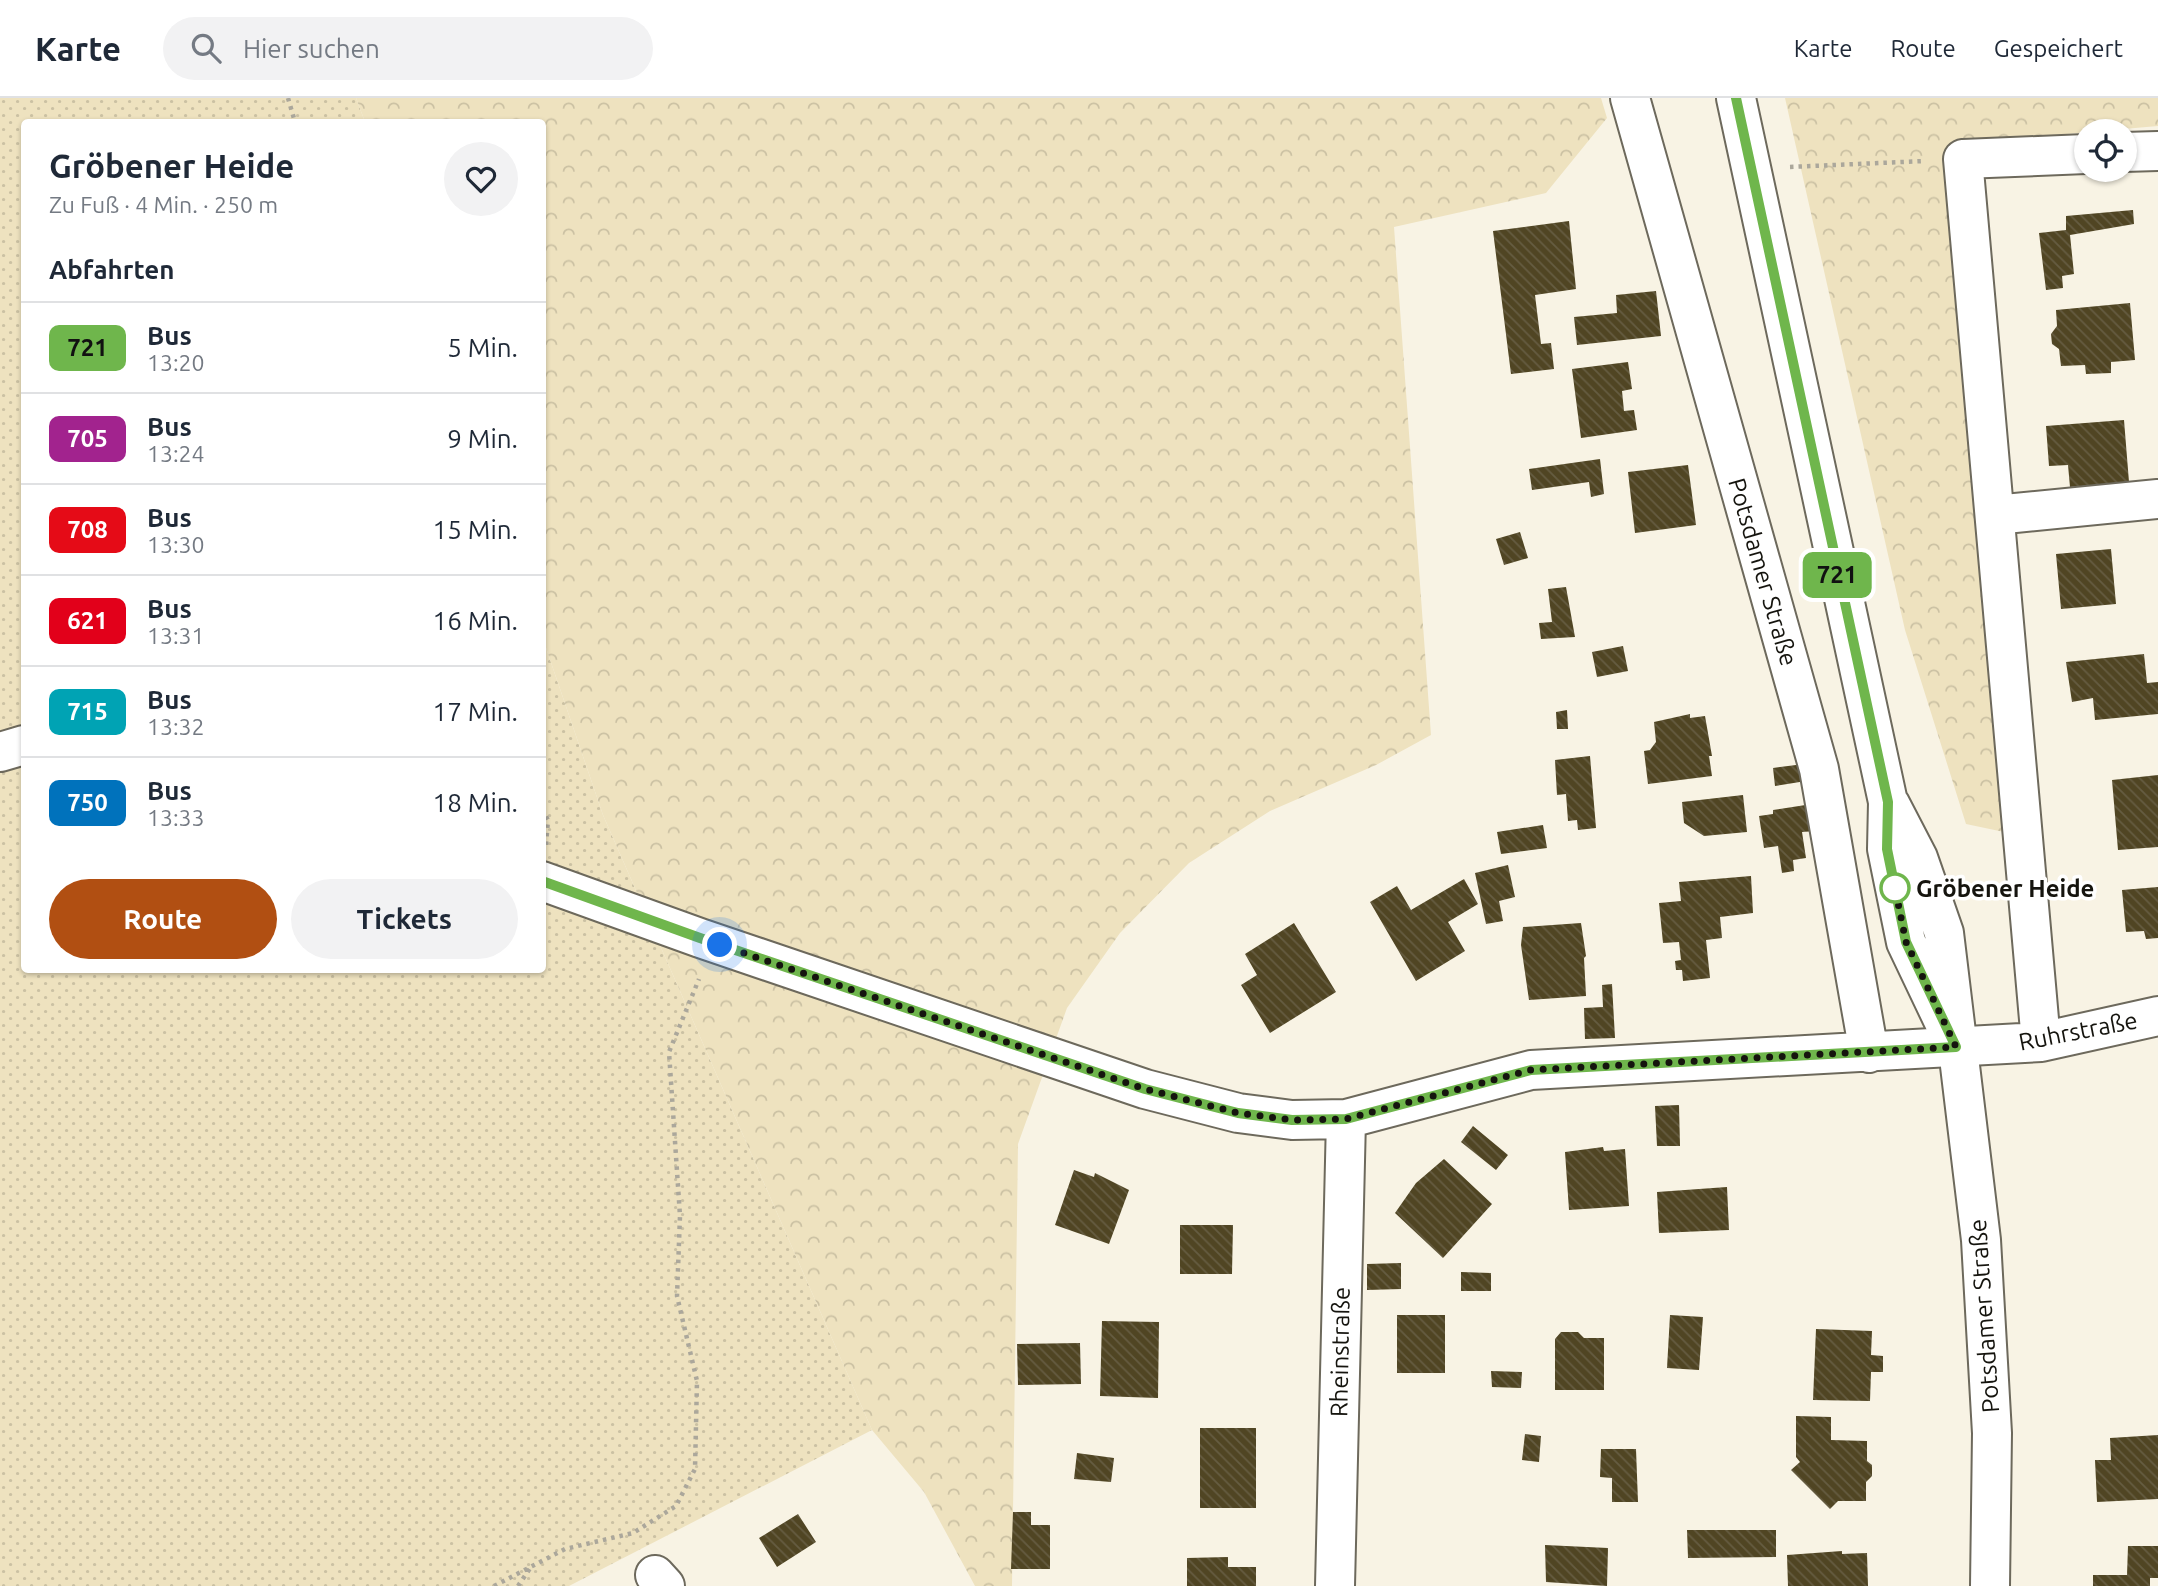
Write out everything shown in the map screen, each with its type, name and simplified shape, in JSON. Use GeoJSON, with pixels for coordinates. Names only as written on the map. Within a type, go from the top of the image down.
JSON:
{"type":"FeatureCollection","features":[{"type":"Feature","properties":{"kind":"street","name":"Potsdamer Straße"},"geometry":{"type":"LineString","coordinates":[[1630,98],[1819,769],[1869,1053]]}},
{"type":"Feature","properties":{"kind":"street","name":"Potsdamer Straße"},"geometry":{"type":"LineString","coordinates":[[1736,98],[1888,802],[1918,858],[1944,933],[1981,1240],[1992,1433],[1990,1586]]}},
{"type":"Feature","properties":{"kind":"street"},"geometry":{"type":"LineString","coordinates":[[2137,152],[2158,151]]}},
{"type":"Feature","properties":{"kind":"street"},"geometry":{"type":"LineString","coordinates":[[2041,1042],[1963,159],[2074,154]]}},
{"type":"Feature","properties":{"kind":"street"},"geometry":{"type":"LineString","coordinates":[[1994,515],[2158,499]]}},
{"type":"Feature","properties":{"kind":"street"},"geometry":{"type":"LineString","coordinates":[[0,752],[21,746]]}},
{"type":"Feature","properties":{"kind":"street","name":"Ruhrstraße"},"geometry":{"type":"LineString","coordinates":[[546,882],[700,938],[1145,1089],[1238,1113],[1292,1120],[1346,1119],[1531,1070],[2041,1042],[2158,1016]]}},
{"type":"Feature","properties":{"kind":"street","name":"Rheinstraße"},"geometry":{"type":"LineString","coordinates":[[1335,1586],[1346,1119]]}},
{"type":"Feature","properties":{"kind":"path"},"geometry":{"type":"LineString","coordinates":[[288,98],[294,119]]}},
{"type":"Feature","properties":{"kind":"path"},"geometry":{"type":"LineString","coordinates":[[1786,167],[1963,159]]}},
{"type":"Feature","properties":{"kind":"path"},"geometry":{"type":"LineString","coordinates":[[494,1586],[565,1549],[633,1533],[676,1506],[695,1469],[697,1381],[677,1296],[680,1216],[669,1052],[703,972]]}},
{"type":"Feature","properties":{"kind":"path"},"geometry":{"type":"LineString","coordinates":[[518,1586],[531,1566]]}},
{"type":"Feature","properties":{"kind":"green space"},"geometry":{"type":"Polygon","coordinates":[[[0,98],[356,98],[364,119],[21,119],[21,973],[546,973],[546,648],[603,815],[872,1430],[569,1586],[0,1586],[0,98]]]}},
{"type":"Feature","properties":{"kind":"green space"},"geometry":{"type":"Polygon","coordinates":[[[356,98],[1601,98],[1607,118],[1546,193],[1394,227],[1431,735],[1376,765],[1270,811],[1189,863],[1120,933],[1067,1008],[1018,1144],[1012,1586],[975,1586],[924,1492],[872,1430],[603,815],[546,648],[546,119],[364,119],[356,98]]]}},
{"type":"Feature","properties":{"kind":"green space"},"geometry":{"type":"Polygon","coordinates":[[[1785,98],[2158,98],[2158,126],[2137,128],[2137,119],[2074,119],[2074,133],[1953,144],[2004,832],[1966,824],[1905,630],[1785,98]]]}},
{"type":"Feature","properties":{"kind":"building"},"geometry":{"type":"Polygon","coordinates":[[[2133,210],[2134,224],[2070,235],[2074,274],[2062,276],[2063,288],[2046,290],[2039,233],[2066,230],[2066,216],[2133,210]]]}},
{"type":"Feature","properties":{"kind":"building"},"geometry":{"type":"Polygon","coordinates":[[[1569,221],[1576,289],[1535,295],[1541,344],[1551,343],[1554,369],[1511,374],[1493,231],[1569,221]]]}},
{"type":"Feature","properties":{"kind":"building"},"geometry":{"type":"Polygon","coordinates":[[[1656,291],[1661,336],[1577,345],[1574,317],[1617,313],[1616,295],[1656,291]]]}},
{"type":"Feature","properties":{"kind":"building"},"geometry":{"type":"Polygon","coordinates":[[[2130,303],[2135,360],[2111,362],[2111,373],[2086,374],[2085,365],[2061,366],[2059,349],[2052,344],[2051,334],[2057,326],[2056,310],[2130,303]]]}},
{"type":"Feature","properties":{"kind":"building"},"geometry":{"type":"Polygon","coordinates":[[[1628,362],[1632,389],[1622,391],[1624,411],[1634,410],[1637,430],[1581,438],[1572,369],[1628,362]]]}},
{"type":"Feature","properties":{"kind":"building"},"geometry":{"type":"Polygon","coordinates":[[[2124,420],[2129,482],[2070,487],[2068,465],[2049,466],[2046,426],[2124,420]]]}},
{"type":"Feature","properties":{"kind":"building"},"geometry":{"type":"Polygon","coordinates":[[[1600,459],[1604,494],[1591,497],[1589,482],[1532,490],[1529,469],[1600,459]]]}},
{"type":"Feature","properties":{"kind":"building"},"geometry":{"type":"Polygon","coordinates":[[[1688,465],[1696,525],[1635,533],[1628,472],[1688,465]]]}},
{"type":"Feature","properties":{"kind":"building"},"geometry":{"type":"Polygon","coordinates":[[[1520,532],[1528,558],[1504,565],[1496,539],[1520,532]]]}},
{"type":"Feature","properties":{"kind":"building"},"geometry":{"type":"Polygon","coordinates":[[[2111,549],[2116,604],[2061,609],[2056,554],[2111,549]]]}},
{"type":"Feature","properties":{"kind":"building"},"geometry":{"type":"Polygon","coordinates":[[[1566,587],[1575,637],[1541,639],[1539,623],[1552,622],[1548,589],[1566,587]]]}},
{"type":"Feature","properties":{"kind":"building"},"geometry":{"type":"Polygon","coordinates":[[[1623,646],[1628,671],[1597,677],[1592,652],[1623,646]]]}},
{"type":"Feature","properties":{"kind":"building"},"geometry":{"type":"Polygon","coordinates":[[[2144,654],[2147,683],[2158,682],[2158,714],[2095,720],[2093,698],[2072,702],[2066,662],[2144,654]]]}},
{"type":"Feature","properties":{"kind":"building"},"geometry":{"type":"Polygon","coordinates":[[[1567,710],[1568,729],[1557,729],[1556,712],[1567,710]]]}},
{"type":"Feature","properties":{"kind":"building"},"geometry":{"type":"Polygon","coordinates":[[[1690,714],[1690,718],[1705,716],[1712,756],[1709,756],[1712,776],[1648,784],[1644,751],[1650,750],[1656,742],[1654,722],[1690,714]]]}},
{"type":"Feature","properties":{"kind":"building"},"geometry":{"type":"Polygon","coordinates":[[[1590,756],[1596,828],[1578,830],[1577,820],[1568,821],[1566,794],[1557,795],[1555,760],[1590,756]]]}},
{"type":"Feature","properties":{"kind":"building"},"geometry":{"type":"Polygon","coordinates":[[[1804,764],[1806,781],[1775,786],[1773,768],[1804,764]]]}},
{"type":"Feature","properties":{"kind":"building"},"geometry":{"type":"Polygon","coordinates":[[[2158,775],[2158,847],[2118,850],[2112,780],[2158,775]]]}},
{"type":"Feature","properties":{"kind":"building"},"geometry":{"type":"Polygon","coordinates":[[[1743,795],[1747,832],[1704,836],[1684,823],[1682,802],[1743,795]]]}},
{"type":"Feature","properties":{"kind":"building"},"geometry":{"type":"Polygon","coordinates":[[[1812,804],[1816,831],[1802,832],[1806,858],[1793,860],[1794,871],[1782,873],[1778,846],[1764,848],[1759,816],[1773,814],[1773,810],[1812,804]]]}},
{"type":"Feature","properties":{"kind":"building"},"geometry":{"type":"Polygon","coordinates":[[[1543,825],[1547,848],[1501,854],[1497,832],[1543,825]]]}},
{"type":"Feature","properties":{"kind":"building"},"geometry":{"type":"Polygon","coordinates":[[[1508,865],[1515,897],[1499,901],[1503,921],[1486,924],[1475,873],[1508,865]]]}},
{"type":"Feature","properties":{"kind":"building"},"geometry":{"type":"Polygon","coordinates":[[[1751,876],[1753,913],[1720,917],[1722,938],[1706,940],[1710,978],[1683,981],[1682,970],[1676,970],[1675,961],[1681,960],[1679,942],[1663,943],[1659,903],[1681,901],[1679,882],[1751,876]]]}},
{"type":"Feature","properties":{"kind":"building"},"geometry":{"type":"Polygon","coordinates":[[[1464,879],[1478,904],[1448,922],[1465,951],[1416,981],[1370,902],[1397,886],[1411,910],[1464,879]]]}},
{"type":"Feature","properties":{"kind":"building"},"geometry":{"type":"Polygon","coordinates":[[[2158,887],[2158,938],[2146,939],[2144,931],[2126,932],[2122,890],[2158,887]]]}},
{"type":"Feature","properties":{"kind":"building"},"geometry":{"type":"Polygon","coordinates":[[[1294,923],[1336,992],[1270,1033],[1241,985],[1257,975],[1245,954],[1294,923]]]}},
{"type":"Feature","properties":{"kind":"building"},"geometry":{"type":"Polygon","coordinates":[[[1581,923],[1586,956],[1586,996],[1529,1000],[1521,945],[1523,927],[1581,923]]]}},
{"type":"Feature","properties":{"kind":"building"},"geometry":{"type":"Polygon","coordinates":[[[1612,984],[1615,1038],[1585,1039],[1584,1008],[1603,1007],[1602,985],[1612,984]]]}},
{"type":"Feature","properties":{"kind":"building"},"geometry":{"type":"Polygon","coordinates":[[[1679,1105],[1680,1146],[1657,1146],[1655,1106],[1679,1105]]]}},
{"type":"Feature","properties":{"kind":"building"},"geometry":{"type":"Polygon","coordinates":[[[1473,1126],[1508,1155],[1496,1170],[1461,1142],[1473,1126]]]}},
{"type":"Feature","properties":{"kind":"building"},"geometry":{"type":"Polygon","coordinates":[[[1603,1147],[1604,1151],[1625,1149],[1629,1206],[1569,1210],[1565,1152],[1603,1147]]]}},
{"type":"Feature","properties":{"kind":"building"},"geometry":{"type":"Polygon","coordinates":[[[1444,1159],[1492,1204],[1443,1258],[1395,1213],[1416,1183],[1444,1159]]]}},
{"type":"Feature","properties":{"kind":"building"},"geometry":{"type":"Polygon","coordinates":[[[1074,1170],[1094,1177],[1095,1173],[1129,1190],[1109,1244],[1055,1225],[1074,1170]]]}},
{"type":"Feature","properties":{"kind":"building"},"geometry":{"type":"Polygon","coordinates":[[[1727,1187],[1729,1230],[1659,1233],[1657,1192],[1727,1187]]]}},
{"type":"Feature","properties":{"kind":"building"},"geometry":{"type":"Polygon","coordinates":[[[1180,1225],[1233,1225],[1232,1274],[1180,1274],[1180,1225]]]}},
{"type":"Feature","properties":{"kind":"building"},"geometry":{"type":"Polygon","coordinates":[[[1401,1263],[1401,1289],[1367,1290],[1367,1264],[1401,1263]]]}},
{"type":"Feature","properties":{"kind":"building"},"geometry":{"type":"Polygon","coordinates":[[[1461,1272],[1491,1273],[1491,1291],[1461,1291],[1461,1272]]]}},
{"type":"Feature","properties":{"kind":"building"},"geometry":{"type":"Polygon","coordinates":[[[1397,1315],[1445,1315],[1445,1373],[1397,1373],[1397,1315]]]}},
{"type":"Feature","properties":{"kind":"building"},"geometry":{"type":"Polygon","coordinates":[[[1670,1315],[1703,1317],[1699,1370],[1667,1368],[1670,1315]]]}},
{"type":"Feature","properties":{"kind":"building"},"geometry":{"type":"Polygon","coordinates":[[[1102,1321],[1159,1322],[1158,1398],[1100,1396],[1102,1321]]]}},
{"type":"Feature","properties":{"kind":"building"},"geometry":{"type":"Polygon","coordinates":[[[1816,1329],[1872,1331],[1871,1355],[1883,1356],[1883,1372],[1871,1372],[1870,1401],[1813,1400],[1816,1329]]]}},
{"type":"Feature","properties":{"kind":"building"},"geometry":{"type":"Polygon","coordinates":[[[1561,1332],[1578,1332],[1584,1338],[1604,1338],[1604,1390],[1555,1390],[1555,1339],[1561,1332]]]}},
{"type":"Feature","properties":{"kind":"building"},"geometry":{"type":"Polygon","coordinates":[[[1080,1343],[1081,1384],[1018,1385],[1017,1344],[1080,1343]]]}},
{"type":"Feature","properties":{"kind":"building"},"geometry":{"type":"Polygon","coordinates":[[[1491,1371],[1522,1372],[1521,1388],[1492,1387],[1491,1371]]]}},
{"type":"Feature","properties":{"kind":"building"},"geometry":{"type":"Polygon","coordinates":[[[1796,1416],[1831,1417],[1831,1440],[1867,1441],[1867,1461],[1872,1465],[1872,1476],[1866,1482],[1866,1501],[1838,1501],[1830,1509],[1791,1470],[1800,1462],[1796,1457],[1796,1416]]]}},
{"type":"Feature","properties":{"kind":"building"},"geometry":{"type":"Polygon","coordinates":[[[1200,1428],[1256,1428],[1256,1508],[1200,1508],[1200,1428]]]}},
{"type":"Feature","properties":{"kind":"building"},"geometry":{"type":"Polygon","coordinates":[[[1525,1434],[1541,1436],[1539,1462],[1522,1460],[1525,1434]]]}},
{"type":"Feature","properties":{"kind":"building"},"geometry":{"type":"Polygon","coordinates":[[[2158,1435],[2158,1499],[2097,1502],[2095,1460],[2111,1460],[2110,1438],[2158,1435]]]}},
{"type":"Feature","properties":{"kind":"building"},"geometry":{"type":"Polygon","coordinates":[[[1601,1449],[1636,1449],[1638,1502],[1612,1502],[1612,1478],[1600,1477],[1601,1449]]]}},
{"type":"Feature","properties":{"kind":"building"},"geometry":{"type":"Polygon","coordinates":[[[1077,1453],[1114,1458],[1111,1482],[1074,1479],[1077,1453]]]}},
{"type":"Feature","properties":{"kind":"building"},"geometry":{"type":"Polygon","coordinates":[[[1013,1512],[1031,1512],[1031,1525],[1050,1525],[1050,1569],[1011,1569],[1013,1512]]]}},
{"type":"Feature","properties":{"kind":"building"},"geometry":{"type":"Polygon","coordinates":[[[798,1514],[816,1542],[777,1567],[759,1538],[798,1514]]]}},
{"type":"Feature","properties":{"kind":"building"},"geometry":{"type":"Polygon","coordinates":[[[1687,1530],[1776,1530],[1776,1557],[1688,1558],[1687,1530]]]}},
{"type":"Feature","properties":{"kind":"building"},"geometry":{"type":"Polygon","coordinates":[[[1545,1545],[1608,1548],[1607,1586],[1546,1582],[1545,1545]]]}},
{"type":"Feature","properties":{"kind":"building"},"geometry":{"type":"Polygon","coordinates":[[[2128,1546],[2158,1546],[2158,1578],[2150,1578],[2150,1586],[2093,1586],[2093,1575],[2127,1575],[2128,1546]]]}},
{"type":"Feature","properties":{"kind":"building"},"geometry":{"type":"Polygon","coordinates":[[[1842,1551],[1842,1554],[1867,1553],[1868,1586],[1788,1586],[1787,1555],[1842,1551]]]}},
{"type":"Feature","properties":{"kind":"building"},"geometry":{"type":"Polygon","coordinates":[[[1228,1557],[1228,1567],[1256,1567],[1256,1586],[1187,1586],[1187,1558],[1228,1557]]]}},
{"type":"Feature","properties":{"kind":"bus line","name":"721"},"geometry":{"type":"LineString","coordinates":[[546,882],[700,938],[1049,1054],[1145,1089],[1238,1113],[1292,1120],[1346,1119],[1473,1083],[1531,1070],[1956,1047],[1906,942],[1887,849],[1888,802],[1736,98]]}},
{"type":"Feature","properties":{"kind":"place","name":"Gröbener Heide"},"geometry":{"type":"Point","coordinates":[1895,888]}},
{"type":"Feature","properties":{"kind":"route"},"geometry":{"type":"LineString","coordinates":[[720,945],[1049,1054],[1145,1089],[1238,1113],[1292,1120],[1346,1119],[1473,1083],[1531,1070],[1956,1047],[1906,942],[1894,886],[1895,888]]}}]}
